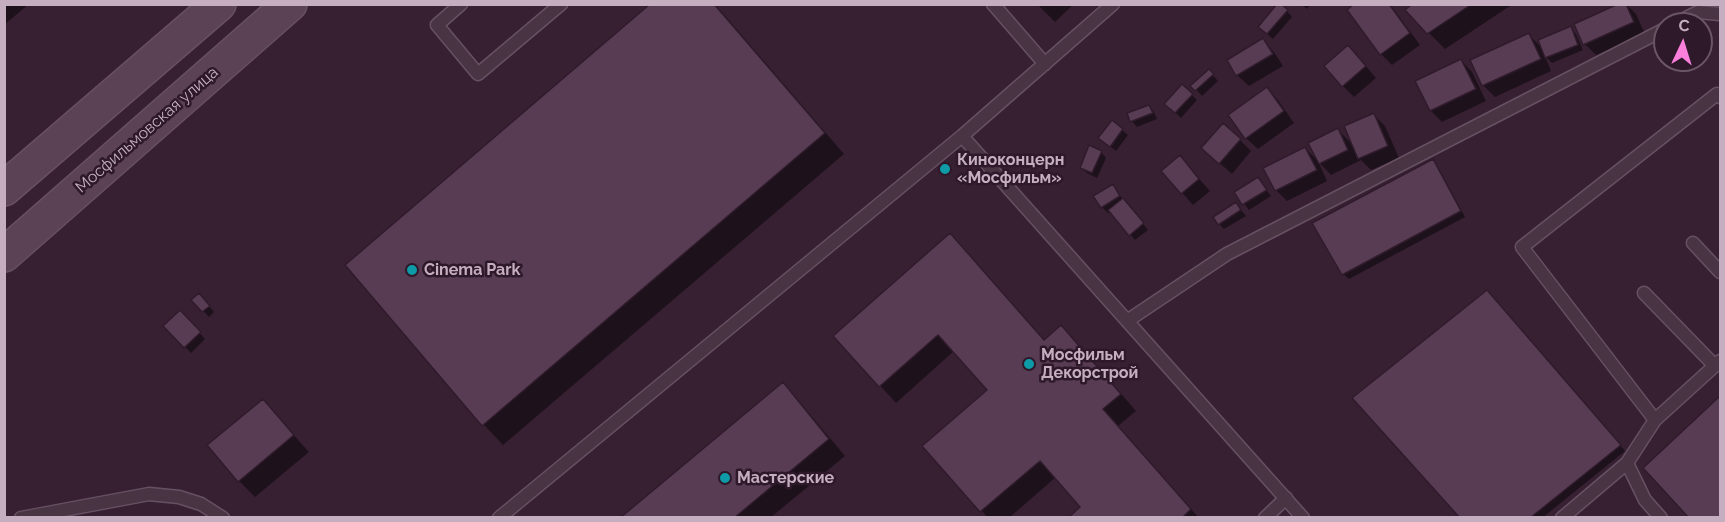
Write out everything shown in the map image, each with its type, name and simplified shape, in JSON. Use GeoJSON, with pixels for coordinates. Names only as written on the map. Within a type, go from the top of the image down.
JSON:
{"type":"FeatureCollection","features":[{"type":"Feature","properties":{"kind":"main road"},"geometry":{"type":"LineString","coordinates":[[4,189],[219,4]]}},
{"type":"Feature","properties":{"kind":"main road","name":"Мосфильмовская улица"},"geometry":{"type":"LineString","coordinates":[[4,255],[290,4]]}},
{"type":"Feature","properties":{"kind":"lane"},"geometry":{"type":"LineString","coordinates":[[461,4],[436,25],[478,74],[561,4]]}},
{"type":"Feature","properties":{"kind":"lane"},"geometry":{"type":"LineString","coordinates":[[993,4],[1045,64]]}},
{"type":"Feature","properties":{"kind":"lane"},"geometry":{"type":"LineString","coordinates":[[499,518],[962,136],[1113,4]]}},
{"type":"Feature","properties":{"kind":"lane"},"geometry":{"type":"LineString","coordinates":[[1127,321],[1227,254],[1653,35]]}},
{"type":"Feature","properties":{"kind":"lane"},"geometry":{"type":"LineString","coordinates":[[1655,420],[1522,247],[1717,94],[1720,97]]}},
{"type":"Feature","properties":{"kind":"lane"},"geometry":{"type":"LineString","coordinates":[[962,136],[1303,518]]}},
{"type":"Feature","properties":{"kind":"lane"},"geometry":{"type":"LineString","coordinates":[[1693,243],[1720,272]]}},
{"type":"Feature","properties":{"kind":"lane"},"geometry":{"type":"LineString","coordinates":[[1562,518],[1627,463],[1655,420],[1718,363],[1644,293]]}},
{"type":"Feature","properties":{"kind":"lane"},"geometry":{"type":"LineString","coordinates":[[1627,463],[1645,500],[1661,518]]}},
{"type":"Feature","properties":{"kind":"lane"},"geometry":{"type":"LineString","coordinates":[[21,518],[149,494],[179,497],[201,504],[223,518]]}},
{"type":"Feature","properties":{"kind":"lane"},"geometry":{"type":"LineString","coordinates":[[1264,518],[1286,498]]}},
{"type":"Feature","properties":{"kind":"building"},"geometry":{"type":"Polygon","coordinates":[[[650,4],[714,4],[825,133],[482,426],[345,265],[650,4]]]}},
{"type":"Feature","properties":{"kind":"building"},"geometry":{"type":"Polygon","coordinates":[[[1277,4],[1281,4],[1288,10],[1267,34],[1258,27],[1277,4]]]}},
{"type":"Feature","properties":{"kind":"building"},"geometry":{"type":"Polygon","coordinates":[[[1354,4],[1389,4],[1410,33],[1380,55],[1347,10],[1354,4]]]}},
{"type":"Feature","properties":{"kind":"building"},"geometry":{"type":"Polygon","coordinates":[[[1412,4],[1472,4],[1427,34],[1405,10],[1412,4]]]}},
{"type":"Feature","properties":{"kind":"building"},"geometry":{"type":"Polygon","coordinates":[[[1618,4],[1626,4],[1634,22],[1583,45],[1574,24],[1618,4]]]}},
{"type":"Feature","properties":{"kind":"building"},"geometry":{"type":"Polygon","coordinates":[[[1571,26],[1578,45],[1545,58],[1538,40],[1571,26]]]}},
{"type":"Feature","properties":{"kind":"building"},"geometry":{"type":"Polygon","coordinates":[[[1529,33],[1541,59],[1482,86],[1470,60],[1529,33]]]}},
{"type":"Feature","properties":{"kind":"building"},"geometry":{"type":"Polygon","coordinates":[[[1263,38],[1273,54],[1236,76],[1227,60],[1263,38]]]}},
{"type":"Feature","properties":{"kind":"building"},"geometry":{"type":"Polygon","coordinates":[[[1348,45],[1366,66],[1342,87],[1324,66],[1348,45]]]}},
{"type":"Feature","properties":{"kind":"building"},"geometry":{"type":"Polygon","coordinates":[[[1461,59],[1476,89],[1430,111],[1415,81],[1461,59]]]}},
{"type":"Feature","properties":{"kind":"building"},"geometry":{"type":"Polygon","coordinates":[[[1209,69],[1214,74],[1195,91],[1190,86],[1209,69]]]}},
{"type":"Feature","properties":{"kind":"building"},"geometry":{"type":"Polygon","coordinates":[[[1182,84],[1193,94],[1175,113],[1164,104],[1182,84]]]}},
{"type":"Feature","properties":{"kind":"building"},"geometry":{"type":"Polygon","coordinates":[[[1267,87],[1284,111],[1245,139],[1228,115],[1267,87]]]}},
{"type":"Feature","properties":{"kind":"building"},"geometry":{"type":"Polygon","coordinates":[[[1149,105],[1153,113],[1130,122],[1127,113],[1149,105]]]}},
{"type":"Feature","properties":{"kind":"building"},"geometry":{"type":"Polygon","coordinates":[[[1374,113],[1388,146],[1358,159],[1344,126],[1374,113]]]}},
{"type":"Feature","properties":{"kind":"building"},"geometry":{"type":"Polygon","coordinates":[[[1112,120],[1123,129],[1110,147],[1098,138],[1112,120]]]}},
{"type":"Feature","properties":{"kind":"building"},"geometry":{"type":"Polygon","coordinates":[[[1223,123],[1241,139],[1219,164],[1201,148],[1223,123]]]}},
{"type":"Feature","properties":{"kind":"building"},"geometry":{"type":"Polygon","coordinates":[[[1338,128],[1348,150],[1319,164],[1308,143],[1338,128]]]}},
{"type":"Feature","properties":{"kind":"building"},"geometry":{"type":"Polygon","coordinates":[[[1089,145],[1102,151],[1092,173],[1080,168],[1089,145]]]}},
{"type":"Feature","properties":{"kind":"building"},"geometry":{"type":"Polygon","coordinates":[[[1305,147],[1317,170],[1275,191],[1263,168],[1305,147]]]}},
{"type":"Feature","properties":{"kind":"building"},"geometry":{"type":"Polygon","coordinates":[[[1180,155],[1199,179],[1181,194],[1161,171],[1180,155]]]}},
{"type":"Feature","properties":{"kind":"building"},"geometry":{"type":"Polygon","coordinates":[[[1433,159],[1461,211],[1342,275],[1312,223],[1433,159]]]}},
{"type":"Feature","properties":{"kind":"building"},"geometry":{"type":"Polygon","coordinates":[[[1258,177],[1267,190],[1242,205],[1234,192],[1258,177]]]}},
{"type":"Feature","properties":{"kind":"building"},"geometry":{"type":"Polygon","coordinates":[[[1113,184],[1120,196],[1101,208],[1093,196],[1113,184]]]}},
{"type":"Feature","properties":{"kind":"building"},"geometry":{"type":"Polygon","coordinates":[[[1123,198],[1144,223],[1129,236],[1108,210],[1123,198]]]}},
{"type":"Feature","properties":{"kind":"building"},"geometry":{"type":"Polygon","coordinates":[[[1236,202],[1241,210],[1218,225],[1213,217],[1236,202]]]}},
{"type":"Feature","properties":{"kind":"building","name":"Мосфильм Декорстрой"},"geometry":{"type":"Polygon","coordinates":[[[950,233],[1044,340],[1061,325],[1121,394],[1103,409],[1191,509],[1182,518],[1068,518],[1080,507],[1040,461],[980,512],[922,446],[987,390],[938,335],[879,387],[833,336],[950,233]]]}},
{"type":"Feature","properties":{"kind":"building"},"geometry":{"type":"Polygon","coordinates":[[[1487,290],[1621,445],[1530,518],[1460,518],[1352,398],[1487,290]]]}},
{"type":"Feature","properties":{"kind":"building"},"geometry":{"type":"Polygon","coordinates":[[[199,293],[210,306],[202,312],[191,300],[199,293]]]}},
{"type":"Feature","properties":{"kind":"building"},"geometry":{"type":"Polygon","coordinates":[[[180,310],[201,332],[184,348],[163,326],[180,310]]]}},
{"type":"Feature","properties":{"kind":"building","name":"Мастерские"},"geometry":{"type":"Polygon","coordinates":[[[783,382],[829,439],[734,518],[620,518],[783,382]]]}},
{"type":"Feature","properties":{"kind":"building"},"geometry":{"type":"Polygon","coordinates":[[[1720,396],[1720,518],[1689,518],[1643,468],[1720,396]]]}},
{"type":"Feature","properties":{"kind":"building"},"geometry":{"type":"Polygon","coordinates":[[[263,399],[294,435],[238,482],[207,445],[263,399]]]}},
{"type":"Feature","properties":{"kind":"place","name":"Киноконцерн «Мосфильм»"},"geometry":{"type":"Point","coordinates":[945,169]}},
{"type":"Feature","properties":{"kind":"place","name":"Cinema Park"},"geometry":{"type":"Point","coordinates":[412,270]}},
{"type":"Feature","properties":{"kind":"place","name":"Мосфильм Декорстрой"},"geometry":{"type":"Point","coordinates":[1029,364]}},
{"type":"Feature","properties":{"kind":"place","name":"Мастерские"},"geometry":{"type":"Point","coordinates":[725,478]}}]}
